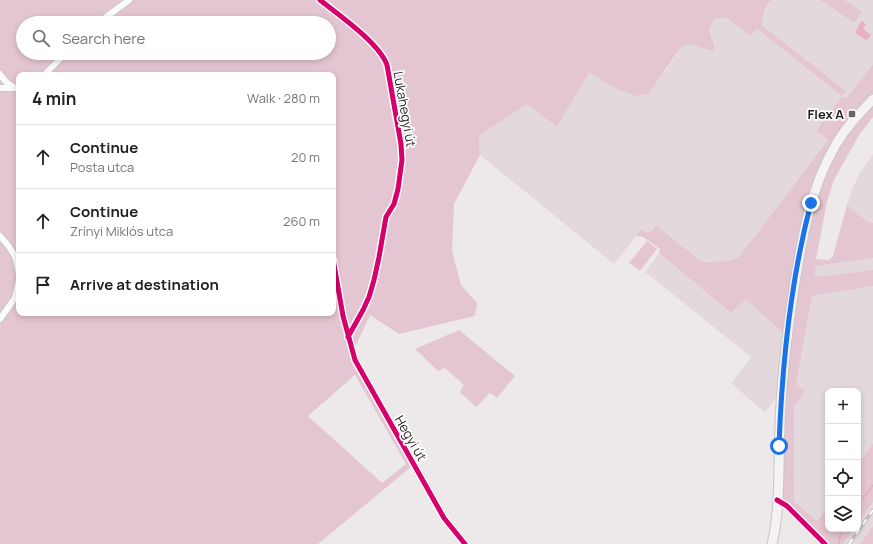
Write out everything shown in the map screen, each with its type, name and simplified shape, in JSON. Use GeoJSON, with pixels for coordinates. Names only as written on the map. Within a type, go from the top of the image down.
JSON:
{"type":"FeatureCollection","features":[{"type":"Feature","properties":{"kind":"main road"},"geometry":{"type":"LineString","coordinates":[[772,544],[776,520],[782,383],[787,333],[800,255],[811,203],[820,176],[838,141],[873,99]]}},
{"type":"Feature","properties":{"kind":"street"},"geometry":{"type":"LineString","coordinates":[[107,16],[129,0]]}},
{"type":"Feature","properties":{"kind":"street","name":"Lukahegyi út"},"geometry":{"type":"LineString","coordinates":[[320,0],[367,40],[384,57],[401,144],[402,160],[398,189],[394,204],[386,217],[374,280],[363,310],[348,337]]}},
{"type":"Feature","properties":{"kind":"street"},"geometry":{"type":"LineString","coordinates":[[47,72],[59,60]]}},
{"type":"Feature","properties":{"kind":"street"},"geometry":{"type":"LineString","coordinates":[[0,74],[2,79],[16,87]]}},
{"type":"Feature","properties":{"kind":"street"},"geometry":{"type":"LineString","coordinates":[[0,88],[16,88]]}},
{"type":"Feature","properties":{"kind":"street"},"geometry":{"type":"LineString","coordinates":[[0,236],[11,247],[16,260]]}},
{"type":"Feature","properties":{"kind":"street","name":"Hegyi út"},"geometry":{"type":"LineString","coordinates":[[336,278],[348,337],[355,360],[362,375],[444,518],[465,544]]}},
{"type":"Feature","properties":{"kind":"street"},"geometry":{"type":"LineString","coordinates":[[0,319],[15,298],[16,294]]}},
{"type":"Feature","properties":{"kind":"street"},"geometry":{"type":"LineString","coordinates":[[777,500],[787,506],[825,544]]}},
{"type":"Feature","properties":{"kind":"shaded area"},"geometry":{"type":"Polygon","coordinates":[[[0,0],[773,0],[765,8],[762,25],[846,91],[842,96],[757,29],[751,36],[726,18],[715,18],[709,29],[714,51],[691,45],[682,46],[648,94],[635,96],[615,88],[589,73],[557,127],[527,104],[479,136],[480,155],[454,204],[452,251],[461,285],[477,303],[475,316],[399,334],[370,315],[354,349],[411,467],[318,544],[0,544],[0,0]],[[355,375],[308,416],[382,483],[406,464],[355,375]]]}},
{"type":"Feature","properties":{"kind":"shaded area"},"geometry":{"type":"Polygon","coordinates":[[[773,0],[820,0],[854,23],[862,12],[845,0],[873,0],[873,64],[817,131],[828,140],[738,258],[726,261],[702,262],[656,225],[650,233],[641,230],[614,264],[480,155],[479,136],[527,104],[557,127],[589,73],[615,88],[665,72],[682,46],[714,46],[709,29],[715,18],[726,18],[751,36],[757,29],[842,96],[846,91],[762,25],[763,12],[773,0]]]}},
{"type":"Feature","properties":{"kind":"shaded area"},"geometry":{"type":"Polygon","coordinates":[[[820,0],[845,0],[862,12],[854,23],[820,0]]]}},
{"type":"Feature","properties":{"kind":"shaded area"},"geometry":{"type":"Polygon","coordinates":[[[863,21],[866,25],[863,29],[871,35],[867,40],[856,34],[858,26],[863,21]]]}},
{"type":"Feature","properties":{"kind":"shaded area"},"geometry":{"type":"Polygon","coordinates":[[[873,64],[873,117],[859,135],[834,180],[827,202],[816,259],[829,260],[833,256],[847,205],[870,223],[873,223],[873,258],[816,266],[814,277],[873,270],[873,286],[812,296],[796,385],[805,391],[796,404],[794,403],[794,501],[817,521],[825,511],[825,532],[852,532],[843,544],[820,544],[778,502],[785,335],[746,299],[731,313],[659,253],[660,249],[643,237],[636,236],[641,230],[650,233],[656,225],[702,262],[726,261],[738,258],[828,140],[816,131],[842,97],[846,98],[873,64]]]}},
{"type":"Feature","properties":{"kind":"shaded area"},"geometry":{"type":"Polygon","coordinates":[[[873,154],[873,223],[870,223],[847,205],[858,176],[873,154]]]}},
{"type":"Feature","properties":{"kind":"shaded area"},"geometry":{"type":"Polygon","coordinates":[[[647,241],[657,249],[640,271],[629,263],[647,241]]]}},
{"type":"Feature","properties":{"kind":"shaded area"},"geometry":{"type":"Polygon","coordinates":[[[659,253],[731,313],[746,298],[785,335],[779,393],[765,413],[731,383],[751,357],[645,272],[659,253]]]}},
{"type":"Feature","properties":{"kind":"shaded area"},"geometry":{"type":"Polygon","coordinates":[[[873,258],[873,270],[814,277],[815,266],[873,258]]]}},
{"type":"Feature","properties":{"kind":"shaded area"},"geometry":{"type":"Polygon","coordinates":[[[873,286],[873,443],[861,461],[861,388],[825,388],[825,511],[817,521],[794,501],[794,402],[796,404],[796,385],[812,296],[873,286]]]}},
{"type":"Feature","properties":{"kind":"shaded area"},"geometry":{"type":"Polygon","coordinates":[[[459,330],[515,376],[497,398],[490,393],[476,407],[460,392],[464,385],[445,368],[438,371],[415,349],[459,330]]]}},
{"type":"Feature","properties":{"kind":"shaded area"},"geometry":{"type":"Polygon","coordinates":[[[873,443],[873,502],[861,519],[861,496],[861,461],[873,443]]]}},
{"type":"Feature","properties":{"kind":"shaded area"},"geometry":{"type":"Polygon","coordinates":[[[873,502],[873,526],[860,544],[843,544],[852,532],[861,532],[861,519],[873,502]]]}},
{"type":"Feature","properties":{"kind":"shaded area"},"geometry":{"type":"Polygon","coordinates":[[[873,526],[873,544],[860,544],[873,526]]]}},
{"type":"Feature","properties":{"kind":"waterway"},"geometry":{"type":"LineString","coordinates":[[861,501],[873,485]]}},
{"type":"Feature","properties":{"kind":"waterway"},"geometry":{"type":"LineString","coordinates":[[839,544],[842,532]]}},
{"type":"Feature","properties":{"kind":"railway"},"geometry":{"type":"LineString","coordinates":[[849,544],[873,510]]}},
{"type":"Feature","properties":{"kind":"cycle path"},"geometry":{"type":"LineString","coordinates":[[320,0],[358,30],[383,57],[387,65],[401,144],[402,160],[398,189],[394,204],[386,217],[374,280],[369,297],[348,337]]}},
{"type":"Feature","properties":{"kind":"cycle path"},"geometry":{"type":"LineString","coordinates":[[336,276],[343,316],[355,360],[444,518],[465,544]]}},
{"type":"Feature","properties":{"kind":"cycle path"},"geometry":{"type":"LineString","coordinates":[[777,500],[787,506],[825,544]]}},
{"type":"Feature","properties":{"kind":"place","name":"Flex A"},"geometry":{"type":"Point","coordinates":[852,114]}},
{"type":"Feature","properties":{"kind":"route"},"geometry":{"type":"LineString","coordinates":[[779,446],[782,383],[787,333],[801,248],[811,203]]}}]}
